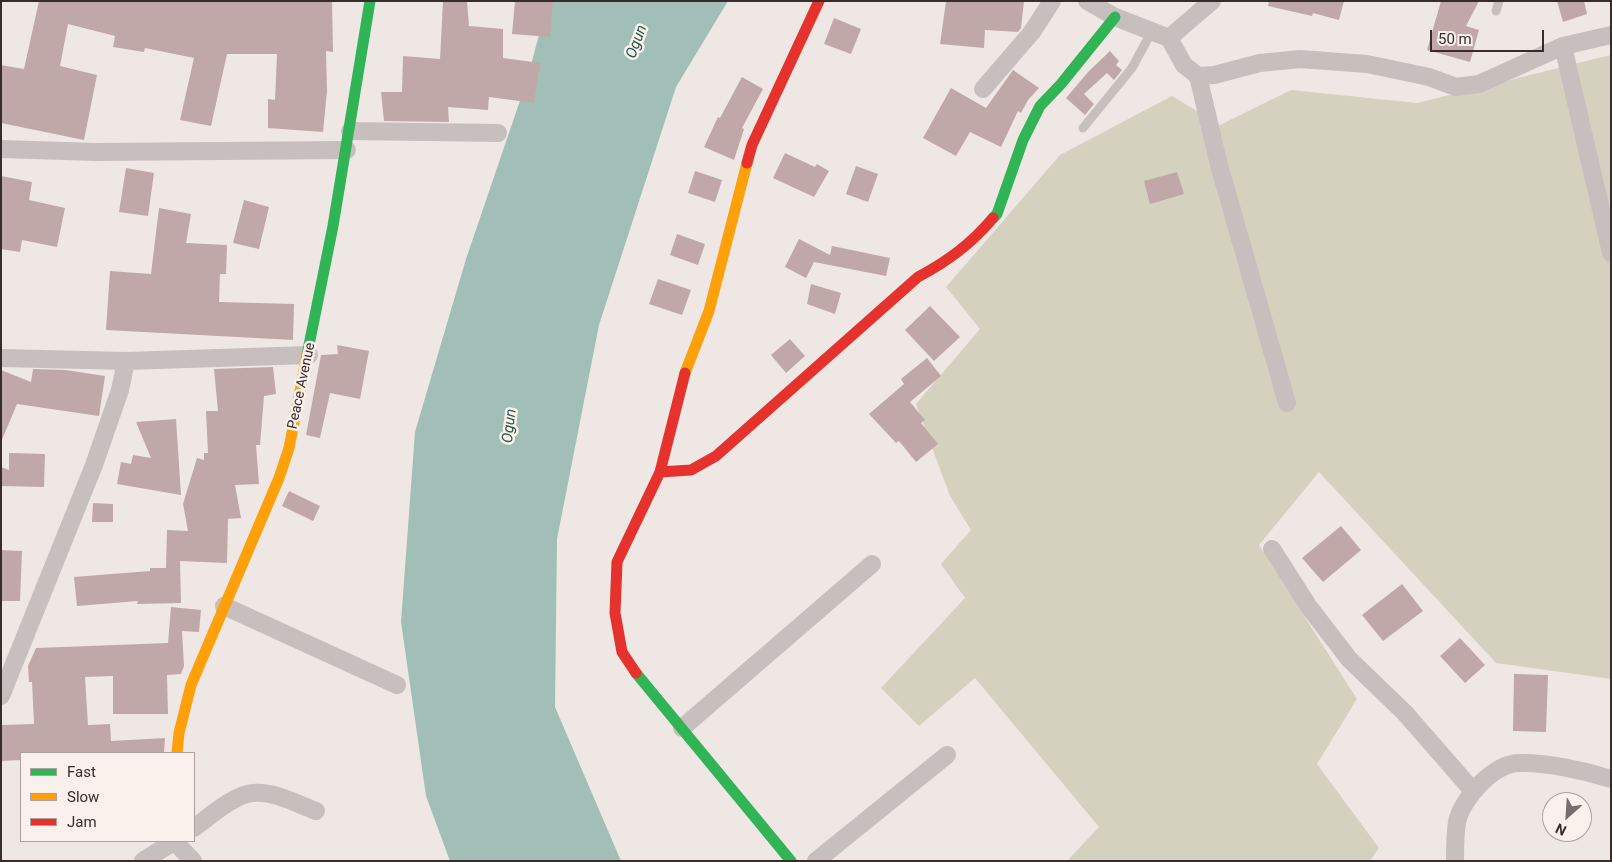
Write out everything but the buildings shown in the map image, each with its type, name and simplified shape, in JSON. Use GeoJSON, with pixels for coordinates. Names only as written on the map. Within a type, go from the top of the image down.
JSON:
{"type":"FeatureCollection","features":[{"type":"Feature","properties":{"kind":"street","name":"Peace Avenue"},"geometry":{"type":"LineString","coordinates":[[177,752],[179,734],[191,685],[279,478],[289,448],[309,355],[347,150],[370,1]]}},
{"type":"Feature","properties":{"kind":"street"},"geometry":{"type":"LineString","coordinates":[[791,861],[641,681],[622,652],[615,613],[617,562],[660,472],[682,380],[709,310],[752,145],[818,1]]}},
{"type":"Feature","properties":{"kind":"street"},"geometry":{"type":"LineString","coordinates":[[982,89],[1032,32],[1052,1]]}},
{"type":"Feature","properties":{"kind":"street"},"geometry":{"type":"LineString","coordinates":[[1087,1],[1115,17],[1168,38],[1184,65],[1198,76],[1219,165],[1287,403]]}},
{"type":"Feature","properties":{"kind":"street"},"geometry":{"type":"LineString","coordinates":[[1168,38],[1212,1]]}},
{"type":"Feature","properties":{"kind":"street"},"geometry":{"type":"LineString","coordinates":[[660,472],[691,470],[716,456],[918,277],[945,263],[974,241],[997,214],[1023,140],[1040,106],[1061,84],[1115,17]]}},
{"type":"Feature","properties":{"kind":"street"},"geometry":{"type":"LineString","coordinates":[[1198,76],[1214,75],[1260,63],[1300,59],[1367,64],[1429,77],[1456,87],[1479,84],[1564,46],[1611,35]]}},
{"type":"Feature","properties":{"kind":"street"},"geometry":{"type":"LineString","coordinates":[[1564,46],[1611,253]]}},
{"type":"Feature","properties":{"kind":"street"},"geometry":{"type":"LineString","coordinates":[[350,131],[498,133]]}},
{"type":"Feature","properties":{"kind":"street"},"geometry":{"type":"LineString","coordinates":[[1,149],[96,152],[347,150]]}},
{"type":"Feature","properties":{"kind":"street"},"geometry":{"type":"LineString","coordinates":[[1,358],[126,361],[309,355]]}},
{"type":"Feature","properties":{"kind":"street"},"geometry":{"type":"LineString","coordinates":[[1,696],[94,465],[120,390],[126,361]]}},
{"type":"Feature","properties":{"kind":"street"},"geometry":{"type":"LineString","coordinates":[[1272,548],[1309,607],[1349,659],[1405,712],[1473,791]]}},
{"type":"Feature","properties":{"kind":"street"},"geometry":{"type":"LineString","coordinates":[[682,728],[872,564]]}},
{"type":"Feature","properties":{"kind":"street"},"geometry":{"type":"LineString","coordinates":[[224,606],[397,685]]}},
{"type":"Feature","properties":{"kind":"street"},"geometry":{"type":"LineString","coordinates":[[816,861],[947,755]]}},
{"type":"Feature","properties":{"kind":"street"},"geometry":{"type":"LineString","coordinates":[[1455,861],[1457,821],[1473,791],[1486,778],[1507,765],[1520,762],[1590,772],[1611,779]]}},
{"type":"Feature","properties":{"kind":"street"},"geometry":{"type":"LineString","coordinates":[[195,827],[230,802],[252,792],[276,795],[316,811]]}},
{"type":"Feature","properties":{"kind":"street"},"geometry":{"type":"LineString","coordinates":[[144,861],[172,842]]}},
{"type":"Feature","properties":{"kind":"street"},"geometry":{"type":"LineString","coordinates":[[175,842],[193,861]]}},
{"type":"Feature","properties":{"kind":"lane"},"geometry":{"type":"LineString","coordinates":[[1496,11],[1499,1]]}},
{"type":"Feature","properties":{"kind":"lane"},"geometry":{"type":"LineString","coordinates":[[1083,128],[1132,68],[1152,31]]}},
{"type":"Feature","properties":{"kind":"shaded area"},"geometry":{"type":"Polygon","coordinates":[[[1611,55],[1611,679],[1496,663],[1319,472],[1259,545],[1357,699],[1317,764],[1379,848],[1370,861],[1067,861],[1099,827],[975,678],[919,726],[881,688],[965,598],[941,564],[971,530],[950,496],[916,404],[980,329],[946,287],[1060,155],[1172,96],[1220,125],[1291,90],[1417,103],[1611,55]]]}},
{"type":"Feature","properties":{"kind":"water","name":"Ogun"},"geometry":{"type":"Polygon","coordinates":[[[548,1],[728,1],[676,87],[599,325],[557,539],[555,707],[621,861],[450,861],[426,796],[401,622],[415,432],[466,259],[527,80],[548,1]]]}},
{"type":"Feature","properties":{"kind":"traffic: fast"},"geometry":{"type":"LineString","coordinates":[[307,355],[333,226],[370,1]]}},
{"type":"Feature","properties":{"kind":"traffic: fast"},"geometry":{"type":"LineString","coordinates":[[993,218],[997,214],[1023,140],[1040,106],[1061,84],[1115,17]]}},
{"type":"Feature","properties":{"kind":"traffic: fast"},"geometry":{"type":"LineString","coordinates":[[636,673],[791,861]]}},
{"type":"Feature","properties":{"kind":"traffic: slow"},"geometry":{"type":"LineString","coordinates":[[685,373],[709,311],[747,163]]}},
{"type":"Feature","properties":{"kind":"traffic: slow"},"geometry":{"type":"LineString","coordinates":[[177,752],[179,733],[191,685],[279,478],[289,448],[307,355]]}},
{"type":"Feature","properties":{"kind":"traffic: jam"},"geometry":{"type":"LineString","coordinates":[[747,163],[752,145],[819,1]]}},
{"type":"Feature","properties":{"kind":"traffic: jam"},"geometry":{"type":"LineString","coordinates":[[660,472],[691,470],[716,456],[918,277],[958,251],[993,218]]}},
{"type":"Feature","properties":{"kind":"traffic: jam"},"geometry":{"type":"LineString","coordinates":[[636,673],[622,652],[615,613],[617,562],[660,472],[685,373]]}}]}
